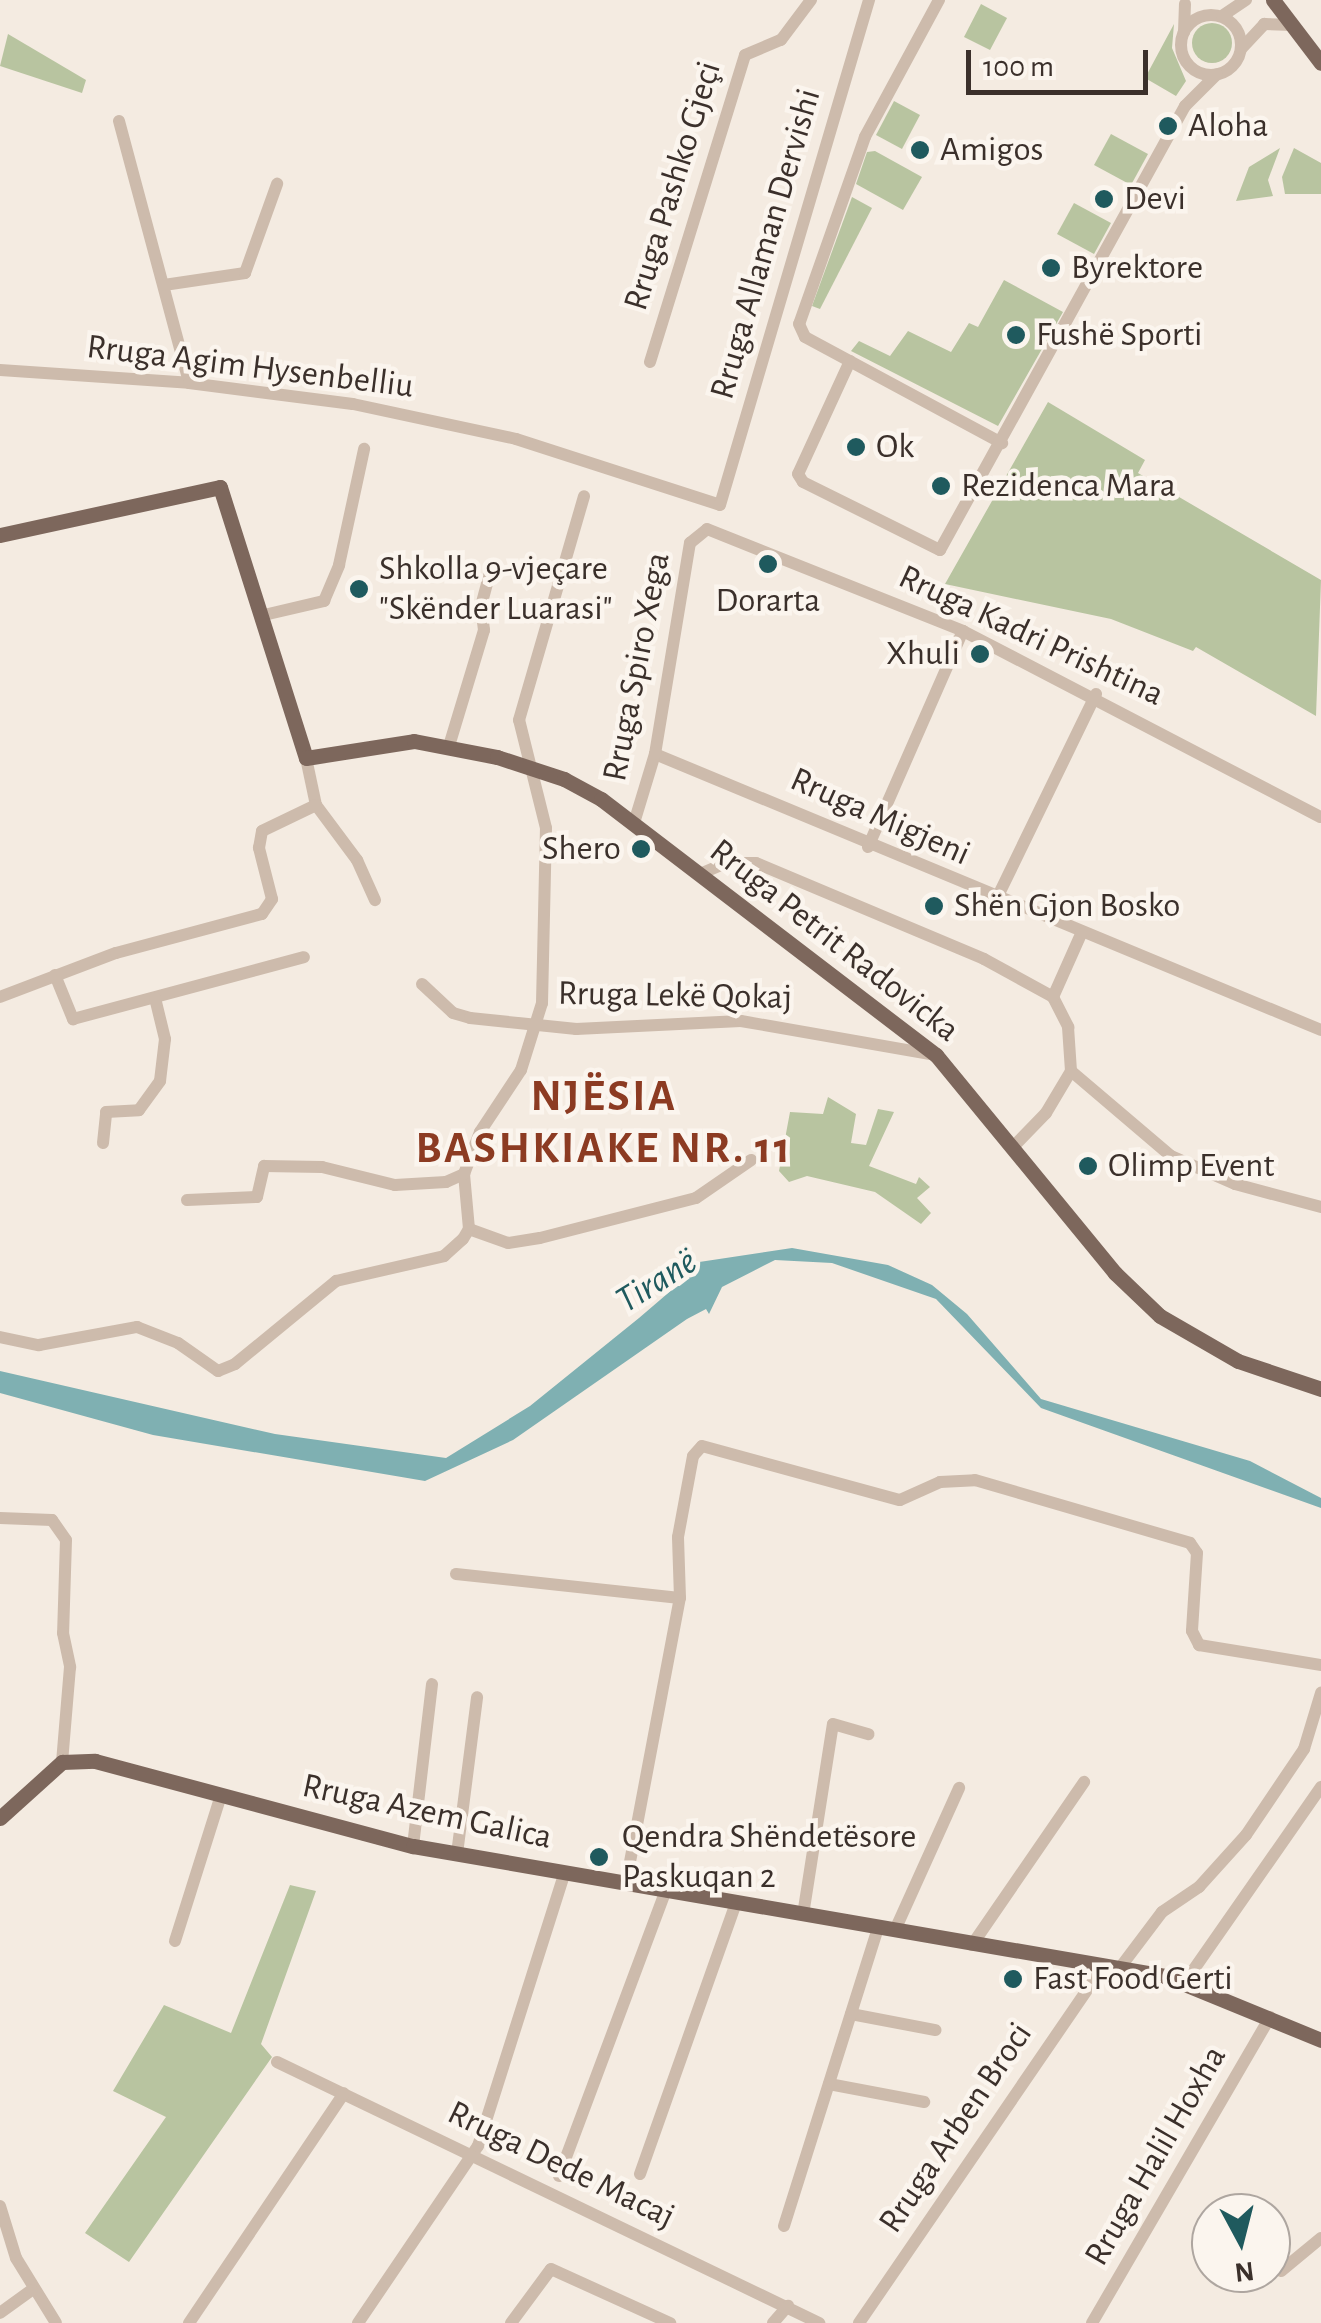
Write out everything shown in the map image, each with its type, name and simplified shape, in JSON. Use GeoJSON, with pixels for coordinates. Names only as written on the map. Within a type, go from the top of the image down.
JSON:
{"type":"FeatureCollection","features":[{"type":"Feature","properties":{"kind":"main road"},"geometry":{"type":"LineString","coordinates":[[1273,0],[1321,64]]}},
{"type":"Feature","properties":{"kind":"main road"},"geometry":{"type":"LineString","coordinates":[[0,535],[220,487],[264,615],[306,758]]}},
{"type":"Feature","properties":{"kind":"main road","name":"Rruga Petrit Radovicka"},"geometry":{"type":"LineString","coordinates":[[306,758],[388,743],[450,746],[564,779],[634,823],[936,1055],[1115,1273],[1160,1316],[1238,1361],[1321,1389]]}},
{"type":"Feature","properties":{"kind":"main road","name":"Rruga Azem Galica"},"geometry":{"type":"LineString","coordinates":[[62,1762],[95,1761],[413,1846],[1185,1982],[1321,2040]]}},
{"type":"Feature","properties":{"kind":"main road"},"geometry":{"type":"LineString","coordinates":[[0,1818],[62,1762]]}},
{"type":"Feature","properties":{"kind":"street","name":"Rruga Pashko Gjeçi"},"geometry":{"type":"LineString","coordinates":[[650,362],[745,54],[781,40],[812,0]]}},
{"type":"Feature","properties":{"kind":"street","name":"Rruga Allaman Dervishi"},"geometry":{"type":"LineString","coordinates":[[720,505],[869,0]]}},
{"type":"Feature","properties":{"kind":"street"},"geometry":{"type":"LineString","coordinates":[[939,0],[865,137],[799,324],[806,337],[1002,443]]}},
{"type":"Feature","properties":{"kind":"street"},"geometry":{"type":"LineString","coordinates":[[1183,2],[1202,16],[1222,16],[1246,0]]}},
{"type":"Feature","properties":{"kind":"street"},"geometry":{"type":"LineString","coordinates":[[1183,2],[1189,100]]}},
{"type":"Feature","properties":{"kind":"street"},"geometry":{"type":"LineString","coordinates":[[1184,32],[1202,16]]}},
{"type":"Feature","properties":{"kind":"street"},"geometry":{"type":"LineString","coordinates":[[1222,16],[1235,26],[1240,51]]}},
{"type":"Feature","properties":{"kind":"street"},"geometry":{"type":"LineString","coordinates":[[850,361],[799,462],[803,482],[940,550],[1189,100],[1264,24],[1292,25]]}},
{"type":"Feature","properties":{"kind":"street"},"geometry":{"type":"LineString","coordinates":[[1188,64],[1217,74]]}},
{"type":"Feature","properties":{"kind":"street"},"geometry":{"type":"LineString","coordinates":[[119,121],[189,383]]}},
{"type":"Feature","properties":{"kind":"street"},"geometry":{"type":"LineString","coordinates":[[164,285],[245,273],[277,184]]}},
{"type":"Feature","properties":{"kind":"street","name":"Rruga Agim Hysenbelliu"},"geometry":{"type":"LineString","coordinates":[[0,370],[189,383],[353,404],[516,439],[720,505]]}},
{"type":"Feature","properties":{"kind":"street"},"geometry":{"type":"LineString","coordinates":[[264,615],[324,600],[339,565],[364,449]]}},
{"type":"Feature","properties":{"kind":"street"},"geometry":{"type":"LineString","coordinates":[[0,1337],[39,1345],[124,1328],[150,1329],[218,1371],[235,1364],[336,1280],[444,1256],[468,1229],[464,1174],[480,1132],[521,1070],[536,1023],[547,856],[543,807],[528,768],[519,720],[584,496]]}},
{"type":"Feature","properties":{"kind":"street","name":"Rruga Kadri Prishtina"},"geometry":{"type":"LineString","coordinates":[[707,529],[964,631],[1096,694],[1321,816]]}},
{"type":"Feature","properties":{"kind":"street","name":"Rruga Spiro Xega"},"geometry":{"type":"LineString","coordinates":[[634,823],[656,754],[690,544],[707,529]]}},
{"type":"Feature","properties":{"kind":"street"},"geometry":{"type":"LineString","coordinates":[[450,746],[484,630],[481,606],[492,565]]}},
{"type":"Feature","properties":{"kind":"street"},"geometry":{"type":"LineString","coordinates":[[868,847],[964,631]]}},
{"type":"Feature","properties":{"kind":"street"},"geometry":{"type":"LineString","coordinates":[[996,900],[1096,694]]}},
{"type":"Feature","properties":{"kind":"street","name":"Rruga Migjeni"},"geometry":{"type":"LineString","coordinates":[[656,754],[868,847],[1321,1030]]}},
{"type":"Feature","properties":{"kind":"street"},"geometry":{"type":"LineString","coordinates":[[306,758],[316,805],[357,860],[375,900]]}},
{"type":"Feature","properties":{"kind":"street"},"geometry":{"type":"LineString","coordinates":[[0,996],[262,914],[272,899],[259,848],[262,831],[316,805]]}},
{"type":"Feature","properties":{"kind":"street"},"geometry":{"type":"LineString","coordinates":[[700,874],[726,863],[756,863],[984,958],[1053,997],[1068,1026],[1071,1071],[1046,1113],[1014,1146]]}},
{"type":"Feature","properties":{"kind":"street"},"geometry":{"type":"LineString","coordinates":[[1053,997],[1081,934]]}},
{"type":"Feature","properties":{"kind":"street"},"geometry":{"type":"LineString","coordinates":[[55,976],[73,1019],[304,958]]}},
{"type":"Feature","properties":{"kind":"street","name":"Rruga Lekë Qokaj"},"geometry":{"type":"LineString","coordinates":[[422,984],[453,1013],[576,1029],[742,1020],[936,1055]]}},
{"type":"Feature","properties":{"kind":"street"},"geometry":{"type":"LineString","coordinates":[[102,1143],[106,1112],[139,1110],[160,1081],[165,1039],[156,998]]}},
{"type":"Feature","properties":{"kind":"street"},"geometry":{"type":"LineString","coordinates":[[1071,1071],[1172,1156],[1234,1184],[1321,1207]]}},
{"type":"Feature","properties":{"kind":"street"},"geometry":{"type":"LineString","coordinates":[[468,1229],[508,1243],[540,1238],[696,1198],[751,1160]]}},
{"type":"Feature","properties":{"kind":"street"},"geometry":{"type":"LineString","coordinates":[[187,1200],[257,1197],[264,1166],[322,1168],[412,1185],[464,1174]]}},
{"type":"Feature","properties":{"kind":"street"},"geometry":{"type":"LineString","coordinates":[[626,1883],[680,1598],[678,1536],[693,1456],[702,1446],[900,1500],[940,1482],[975,1480],[1190,1543],[1197,1553],[1192,1632],[1198,1645],[1321,1665]]}},
{"type":"Feature","properties":{"kind":"street"},"geometry":{"type":"LineString","coordinates":[[0,1518],[39,1516],[62,1528],[70,1667],[62,1762]]}},
{"type":"Feature","properties":{"kind":"street"},"geometry":{"type":"LineString","coordinates":[[456,1574],[680,1598]]}},
{"type":"Feature","properties":{"kind":"street"},"geometry":{"type":"LineString","coordinates":[[413,1846],[432,1684]]}},
{"type":"Feature","properties":{"kind":"street","name":"Rruga Arben Broci"},"geometry":{"type":"LineString","coordinates":[[859,2323],[1111,1968],[1162,1912],[1225,1861],[1304,1749],[1321,1693]]}},
{"type":"Feature","properties":{"kind":"street"},"geometry":{"type":"LineString","coordinates":[[457,1854],[476,1697]]}},
{"type":"Feature","properties":{"kind":"street"},"geometry":{"type":"LineString","coordinates":[[804,1914],[833,1724],[869,1734]]}},
{"type":"Feature","properties":{"kind":"street"},"geometry":{"type":"LineString","coordinates":[[1304,1749],[1321,1755]]}},
{"type":"Feature","properties":{"kind":"street"},"geometry":{"type":"LineString","coordinates":[[972,1945],[1084,1782]]}},
{"type":"Feature","properties":{"kind":"street"},"geometry":{"type":"LineString","coordinates":[[1185,1982],[1321,1787]]}},
{"type":"Feature","properties":{"kind":"street"},"geometry":{"type":"LineString","coordinates":[[896,1930],[959,1788]]}},
{"type":"Feature","properties":{"kind":"street"},"geometry":{"type":"LineString","coordinates":[[175,1940],[221,1795]]}},
{"type":"Feature","properties":{"kind":"street"},"geometry":{"type":"LineString","coordinates":[[358,2323],[472,2157],[565,1872]]}},
{"type":"Feature","properties":{"kind":"street"},"geometry":{"type":"LineString","coordinates":[[559,2176],[666,1890]]}},
{"type":"Feature","properties":{"kind":"street"},"geometry":{"type":"LineString","coordinates":[[640,2174],[736,1903]]}},
{"type":"Feature","properties":{"kind":"street"},"geometry":{"type":"LineString","coordinates":[[784,2226],[878,1928]]}},
{"type":"Feature","properties":{"kind":"street"},"geometry":{"type":"LineString","coordinates":[[851,2014],[935,2030]]}},
{"type":"Feature","properties":{"kind":"street","name":"Rruga Halil Hoxha"},"geometry":{"type":"LineString","coordinates":[[1092,2323],[1270,2017]]}},
{"type":"Feature","properties":{"kind":"street","name":"Rruga Dede Macaj"},"geometry":{"type":"LineString","coordinates":[[277,2062],[819,2323]]}},
{"type":"Feature","properties":{"kind":"street"},"geometry":{"type":"LineString","coordinates":[[828,2084],[924,2102]]}},
{"type":"Feature","properties":{"kind":"street"},"geometry":{"type":"LineString","coordinates":[[189,2323],[344,2093]]}},
{"type":"Feature","properties":{"kind":"street"},"geometry":{"type":"LineString","coordinates":[[0,2206],[32,2290],[56,2323]]}},
{"type":"Feature","properties":{"kind":"street"},"geometry":{"type":"LineString","coordinates":[[1291,2263],[1321,2238]]}},
{"type":"Feature","properties":{"kind":"street"},"geometry":{"type":"LineString","coordinates":[[511,2323],[552,2269],[670,2323]]}},
{"type":"Feature","properties":{"kind":"street"},"geometry":{"type":"LineString","coordinates":[[0,2313],[32,2290]]}},
{"type":"Feature","properties":{"kind":"street"},"geometry":{"type":"LineString","coordinates":[[773,2323],[788,2306]]}},
{"type":"Feature","properties":{"kind":"green space"},"geometry":{"type":"Polygon","coordinates":[[[981,4],[1007,18],[990,50],[964,37],[981,4]]]}},
{"type":"Feature","properties":{"kind":"green space"},"geometry":{"type":"Polygon","coordinates":[[[1212,23],[1226,29],[1232,43],[1226,57],[1212,63],[1198,57],[1192,43],[1198,29],[1212,23]]]}},
{"type":"Feature","properties":{"kind":"green space"},"geometry":{"type":"Polygon","coordinates":[[[1174,24],[1172,48],[1186,81],[1176,96],[1145,78],[1174,24]]]}},
{"type":"Feature","properties":{"kind":"green space"},"geometry":{"type":"Polygon","coordinates":[[[8,34],[86,80],[82,93],[0,66],[8,34]]]}},
{"type":"Feature","properties":{"kind":"green space"},"geometry":{"type":"Polygon","coordinates":[[[894,101],[920,115],[902,149],[876,135],[894,101]]]}},
{"type":"Feature","properties":{"kind":"green space"},"geometry":{"type":"Polygon","coordinates":[[[1111,134],[1148,154],[1131,185],[1094,165],[1111,134]]]}},
{"type":"Feature","properties":{"kind":"green space"},"geometry":{"type":"Polygon","coordinates":[[[1280,148],[1268,180],[1273,196],[1236,201],[1249,167],[1280,148]]]}},
{"type":"Feature","properties":{"kind":"green space"},"geometry":{"type":"Polygon","coordinates":[[[1294,148],[1321,163],[1321,194],[1285,194],[1282,177],[1294,148]]]}},
{"type":"Feature","properties":{"kind":"green space"},"geometry":{"type":"Polygon","coordinates":[[[875,151],[922,177],[903,210],[856,184],[867,152],[875,151]]]}},
{"type":"Feature","properties":{"kind":"green space"},"geometry":{"type":"Polygon","coordinates":[[[852,197],[872,208],[820,309],[812,306],[852,197]]]}},
{"type":"Feature","properties":{"kind":"green space"},"geometry":{"type":"Polygon","coordinates":[[[1074,203],[1111,223],[1094,254],[1057,234],[1074,203]]]}},
{"type":"Feature","properties":{"kind":"green space"},"geometry":{"type":"Polygon","coordinates":[[[1004,280],[1063,312],[998,426],[851,351],[859,341],[890,356],[908,331],[951,352],[969,323],[978,327],[1004,280]]]}},
{"type":"Feature","properties":{"kind":"green space"},"geometry":{"type":"Polygon","coordinates":[[[1048,402],[1145,460],[1138,473],[1321,580],[1316,716],[1196,647],[1193,651],[1111,619],[945,584],[1048,402]]]}},
{"type":"Feature","properties":{"kind":"green space"},"geometry":{"type":"Polygon","coordinates":[[[828,1097],[856,1114],[851,1143],[866,1145],[878,1109],[894,1112],[869,1166],[916,1184],[919,1177],[930,1187],[917,1198],[931,1213],[921,1224],[875,1192],[807,1176],[789,1182],[779,1171],[790,1112],[823,1114],[828,1097]]]}},
{"type":"Feature","properties":{"kind":"green space"},"geometry":{"type":"Polygon","coordinates":[[[290,1885],[316,1891],[261,2044],[272,2057],[129,2262],[85,2233],[166,2117],[113,2091],[164,2005],[231,2033],[290,1885]]]}},
{"type":"Feature","properties":{"kind":"water"},"geometry":{"type":"Polygon","coordinates":[[[792,1248],[888,1265],[932,1285],[967,1314],[1041,1399],[1250,1461],[1321,1498],[1321,1508],[1041,1408],[936,1299],[832,1263],[775,1260],[722,1287],[709,1314],[706,1309],[687,1319],[513,1440],[425,1481],[153,1435],[0,1393],[0,1371],[275,1434],[446,1458],[530,1406],[639,1318],[674,1288],[686,1264],[792,1248]]]}},
{"type":"Feature","properties":{"kind":"place","name":"Aloha"},"geometry":{"type":"Point","coordinates":[1168,126]}},
{"type":"Feature","properties":{"kind":"place","name":"Amigos"},"geometry":{"type":"Point","coordinates":[920,150]}},
{"type":"Feature","properties":{"kind":"place","name":"Devi"},"geometry":{"type":"Point","coordinates":[1104,199]}},
{"type":"Feature","properties":{"kind":"place","name":"Byrektore"},"geometry":{"type":"Point","coordinates":[1051,268]}},
{"type":"Feature","properties":{"kind":"place","name":"Fushë Sporti"},"geometry":{"type":"Point","coordinates":[1016,335]}},
{"type":"Feature","properties":{"kind":"place","name":"Ok"},"geometry":{"type":"Point","coordinates":[856,447]}},
{"type":"Feature","properties":{"kind":"place","name":"Rezidenca Mara"},"geometry":{"type":"Point","coordinates":[941,486]}},
{"type":"Feature","properties":{"kind":"place","name":"Dorarta"},"geometry":{"type":"Point","coordinates":[768,564]}},
{"type":"Feature","properties":{"kind":"place","name":"Shkolla 9-vjeçare \"Skënder Luarasi\""},"geometry":{"type":"Point","coordinates":[359,589]}},
{"type":"Feature","properties":{"kind":"place","name":"Xhuli"},"geometry":{"type":"Point","coordinates":[980,654]}},
{"type":"Feature","properties":{"kind":"place","name":"Shero"},"geometry":{"type":"Point","coordinates":[641,849]}},
{"type":"Feature","properties":{"kind":"place","name":"Shën Gjon Bosko"},"geometry":{"type":"Point","coordinates":[934,906]}},
{"type":"Feature","properties":{"kind":"place","name":"Olimp Event"},"geometry":{"type":"Point","coordinates":[1088,1166]}},
{"type":"Feature","properties":{"kind":"place","name":"Qendra Shëndetësore Paskuqan 2"},"geometry":{"type":"Point","coordinates":[599,1857]}},
{"type":"Feature","properties":{"kind":"place","name":"Fast Food Gerti"},"geometry":{"type":"Point","coordinates":[1013,1979]}},
{"type":"Feature","properties":{"kind":"district","name":"NJËSIA BASHKIAKE NR. 11"},"geometry":{"type":"Point","coordinates":[604,1123]}},
{"type":"Feature","properties":{"kind":"water label","name":"Tiranë"},"geometry":{"type":"Point","coordinates":[657,1282]}}]}
